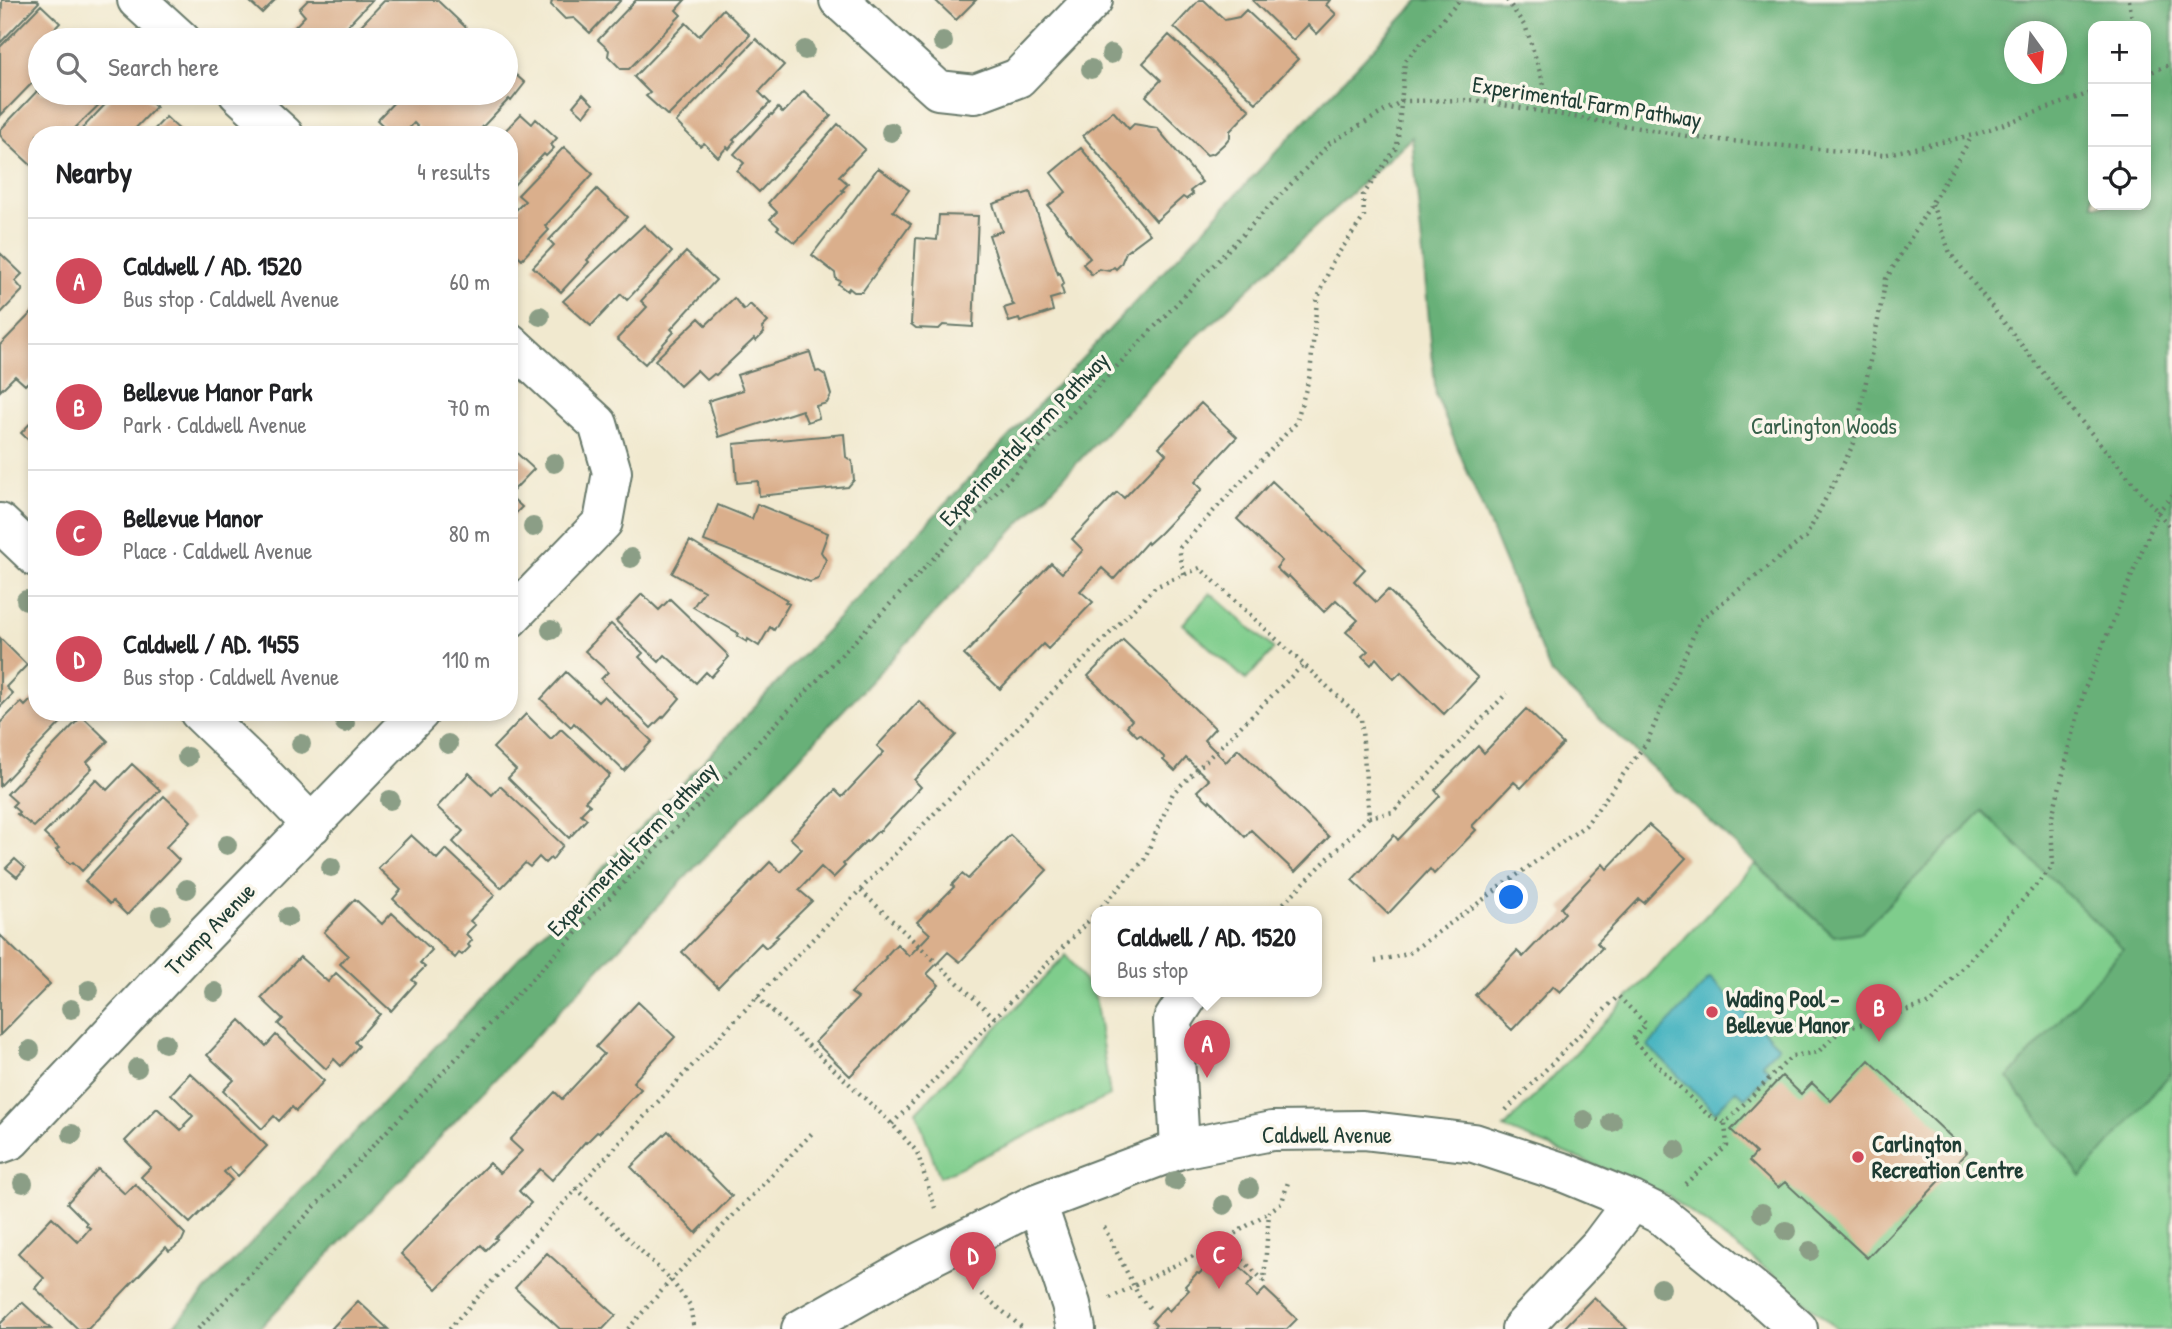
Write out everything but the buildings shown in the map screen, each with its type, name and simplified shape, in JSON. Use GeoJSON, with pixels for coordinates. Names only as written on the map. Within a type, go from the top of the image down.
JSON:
{"type":"FeatureCollection","features":[{"type":"Feature","properties":{"kind":"street"},"geometry":{"type":"LineString","coordinates":[[138,0],[168,28]]}},
{"type":"Feature","properties":{"kind":"street"},"geometry":{"type":"LineString","coordinates":[[839,0],[938,90],[975,94],[1018,79],[1093,0]]}},
{"type":"Feature","properties":{"kind":"street"},"geometry":{"type":"LineString","coordinates":[[251,105],[274,126]]}},
{"type":"Feature","properties":{"kind":"street"},"geometry":{"type":"LineString","coordinates":[[518,350],[598,424],[612,472],[603,522],[518,610]]}},
{"type":"Feature","properties":{"kind":"street"},"geometry":{"type":"LineString","coordinates":[[0,523],[28,549]]}},
{"type":"Feature","properties":{"kind":"street"},"geometry":{"type":"LineString","coordinates":[[207,721],[312,825]]}},
{"type":"Feature","properties":{"kind":"street","name":"Trump Avenue"},"geometry":{"type":"LineString","coordinates":[[0,1144],[11,1140],[411,721]]}},
{"type":"Feature","properties":{"kind":"street"},"geometry":{"type":"LineString","coordinates":[[1180,1149],[1173,1020],[1188,997]]}},
{"type":"Feature","properties":{"kind":"street","name":"Caldwell Avenue"},"geometry":{"type":"LineString","coordinates":[[802,1329],[912,1266],[1037,1203],[1180,1149],[1272,1131],[1363,1130],[1488,1146],[1565,1173],[1647,1208],[1761,1296],[1798,1329]]}},
{"type":"Feature","properties":{"kind":"street"},"geometry":{"type":"LineString","coordinates":[[1037,1203],[1075,1323]]}},
{"type":"Feature","properties":{"kind":"street"},"geometry":{"type":"LineString","coordinates":[[1521,1329],[1600,1245],[1647,1208]]}},
{"type":"Feature","properties":{"kind":"path"},"geometry":{"type":"LineString","coordinates":[[1184,575],[1179,548],[1296,423],[1310,375],[1317,300],[1333,261],[1364,217],[1363,195],[1397,147],[1405,61],[1460,0]]}},
{"type":"Feature","properties":{"kind":"path"},"geometry":{"type":"LineString","coordinates":[[1507,0],[1526,28],[1553,113]]}},
{"type":"Feature","properties":{"kind":"path"},"geometry":{"type":"LineString","coordinates":[[2129,0],[2132,21]]}},
{"type":"Feature","properties":{"kind":"path"},"geometry":{"type":"LineString","coordinates":[[2151,72],[2172,64]]}},
{"type":"Feature","properties":{"kind":"path","name":"Experimental Farm Pathway"},"geometry":{"type":"LineString","coordinates":[[198,1329],[1330,143],[1402,101],[1474,100],[1698,138],[1883,155],[1973,135],[2088,94]]}},
{"type":"Feature","properties":{"kind":"path"},"geometry":{"type":"LineString","coordinates":[[1375,961],[1408,954],[1586,825],[1647,742],[1700,620],[1806,537],[1854,443],[1886,279],[1973,135]]}},
{"type":"Feature","properties":{"kind":"path"},"geometry":{"type":"LineString","coordinates":[[1932,204],[1950,253],[2076,415],[2172,529]]}},
{"type":"Feature","properties":{"kind":"path"},"geometry":{"type":"LineString","coordinates":[[1647,1208],[1685,1185],[1727,1146],[1725,1123],[1792,1056],[1818,1052],[1840,1031],[1931,1003],[2053,866],[2051,821],[2084,691],[2158,512],[2172,496]]}},
{"type":"Feature","properties":{"kind":"path"},"geometry":{"type":"LineString","coordinates":[[449,1329],[576,1188],[757,997],[1155,587],[1200,568],[1361,718],[1369,817]]}},
{"type":"Feature","properties":{"kind":"path"},"geometry":{"type":"LineString","coordinates":[[1102,906],[1144,860],[1173,793],[1304,664]]}},
{"type":"Feature","properties":{"kind":"path"},"geometry":{"type":"LineString","coordinates":[[1281,906],[1369,817],[1393,812],[1507,693]]}},
{"type":"Feature","properties":{"kind":"path"},"geometry":{"type":"LineString","coordinates":[[861,891],[995,1018]]}},
{"type":"Feature","properties":{"kind":"path"},"geometry":{"type":"LineString","coordinates":[[892,1124],[1091,918]]}},
{"type":"Feature","properties":{"kind":"path"},"geometry":{"type":"LineString","coordinates":[[1506,1110],[1618,996],[1646,1024],[1632,1040],[1707,1114],[1725,1123]]}},
{"type":"Feature","properties":{"kind":"path"},"geometry":{"type":"LineString","coordinates":[[757,997],[892,1124],[917,1152],[936,1211]]}},
{"type":"Feature","properties":{"kind":"path"},"geometry":{"type":"LineString","coordinates":[[628,1329],[814,1130]]}},
{"type":"Feature","properties":{"kind":"path"},"geometry":{"type":"LineString","coordinates":[[1075,1323],[1133,1286],[1223,1241],[1269,1212],[1282,1202],[1289,1178]]}},
{"type":"Feature","properties":{"kind":"path"},"geometry":{"type":"LineString","coordinates":[[576,1188],[671,1280],[690,1305],[694,1329]]}},
{"type":"Feature","properties":{"kind":"path"},"geometry":{"type":"LineString","coordinates":[[1223,1241],[1264,1280],[1269,1212]]}},
{"type":"Feature","properties":{"kind":"path"},"geometry":{"type":"LineString","coordinates":[[1104,1227],[1133,1286],[1151,1309]]}},
{"type":"Feature","properties":{"kind":"path"},"geometry":{"type":"LineString","coordinates":[[982,1294],[1024,1329]]}},
{"type":"Feature","properties":{"kind":"green space","name":"Carlington Woods"},"geometry":{"type":"Polygon","coordinates":[[[1419,0],[2172,0],[2172,1072],[2081,1177],[2008,1078],[2123,949],[1982,811],[1861,932],[1834,936],[1551,674],[1436,396],[1412,137],[1192,341],[259,1329],[170,1329],[1419,0]]]}},
{"type":"Feature","properties":{"kind":"green space"},"geometry":{"type":"Polygon","coordinates":[[[1210,593],[1274,649],[1246,680],[1183,624],[1210,593]]]}},
{"type":"Feature","properties":{"kind":"green space"},"geometry":{"type":"Polygon","coordinates":[[[1981,776],[2172,956],[2172,1329],[1837,1329],[1771,1273],[1667,1195],[1504,1128],[1755,864],[1834,936],[1981,776]]]}},
{"type":"Feature","properties":{"kind":"green space"},"geometry":{"type":"Polygon","coordinates":[[[1066,955],[1091,991],[1091,997],[1095,997],[1110,1096],[940,1177],[916,1112],[1066,955]]]}},
{"type":"Feature","properties":{"kind":"water","name":"Wading Pool - Bellevue Manor"},"geometry":{"type":"Polygon","coordinates":[[[1710,978],[1779,1046],[1762,1063],[1770,1072],[1745,1098],[1736,1090],[1715,1112],[1648,1046],[1710,978]]]}},
{"type":"Feature","properties":{"kind":"place","name":"Wading Pool - Bellevue Manor"},"geometry":{"type":"Point","coordinates":[1712,1012]}},
{"type":"Feature","properties":{"kind":"place","name":"Bellevue Manor Park"},"geometry":{"type":"Point","coordinates":[1879,1042]}},
{"type":"Feature","properties":{"kind":"place","name":"Caldwell / AD. 1520"},"geometry":{"type":"Point","coordinates":[1207,1078]}},
{"type":"Feature","properties":{"kind":"place","name":"Carlington Recreation Centre"},"geometry":{"type":"Point","coordinates":[1858,1157]}},
{"type":"Feature","properties":{"kind":"place","name":"Bellevue Manor"},"geometry":{"type":"Point","coordinates":[1219,1289]}},
{"type":"Feature","properties":{"kind":"place","name":"Caldwell / AD. 1455"},"geometry":{"type":"Point","coordinates":[973,1290]}}]}
